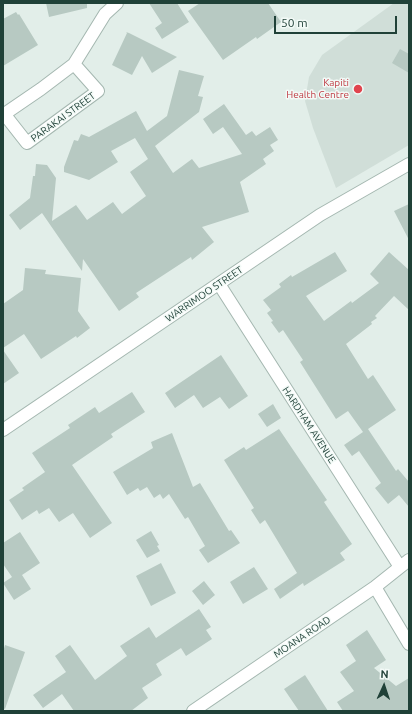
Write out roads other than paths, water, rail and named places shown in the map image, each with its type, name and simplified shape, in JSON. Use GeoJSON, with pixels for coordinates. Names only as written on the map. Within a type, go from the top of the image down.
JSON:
{"type":"FeatureCollection","features":[{"type":"Feature","properties":{"kind":"street","name":"PARAKAI STREET"},"geometry":{"type":"LineString","coordinates":[[74,64],[98,91],[27,143],[4,115],[74,64],[105,14],[116,3]]}},
{"type":"Feature","properties":{"kind":"street","name":"WARRIMOO STREET"},"geometry":{"type":"LineString","coordinates":[[3,430],[320,215],[409,164]]}},
{"type":"Feature","properties":{"kind":"street","name":"HARDHAM AVENUE"},"geometry":{"type":"LineString","coordinates":[[219,284],[404,564]]}},
{"type":"Feature","properties":{"kind":"street","name":"MOANA ROAD"},"geometry":{"type":"LineString","coordinates":[[193,711],[375,587],[404,564]]}},
{"type":"Feature","properties":{"kind":"street"},"geometry":{"type":"LineString","coordinates":[[375,587],[409,644]]}},
{"type":"Feature","properties":{"kind":"place","name":"Kapiti Health Centre"},"geometry":{"type":"Point","coordinates":[358,89]}}]}
